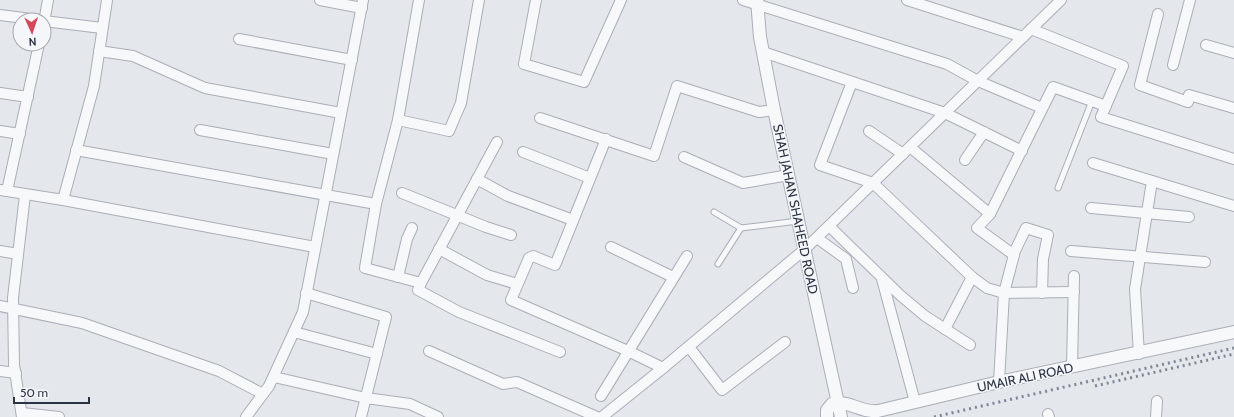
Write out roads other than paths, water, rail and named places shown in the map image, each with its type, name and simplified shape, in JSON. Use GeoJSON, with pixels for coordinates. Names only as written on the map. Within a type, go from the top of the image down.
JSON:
{"type":"FeatureCollection","features":[{"type":"Feature","properties":{"kind":"street"},"geometry":{"type":"LineString","coordinates":[[46,12],[48,0]]}},
{"type":"Feature","properties":{"kind":"street"},"geometry":{"type":"LineString","coordinates":[[63,200],[94,86],[107,0]]}},
{"type":"Feature","properties":{"kind":"street"},"geometry":{"type":"LineString","coordinates":[[246,417],[274,377],[302,312],[362,4],[320,0]]}},
{"type":"Feature","properties":{"kind":"street"},"geometry":{"type":"LineString","coordinates":[[419,0],[398,120],[376,204],[365,268],[421,283]]}},
{"type":"Feature","properties":{"kind":"street"},"geometry":{"type":"LineString","coordinates":[[398,120],[449,131],[461,103],[479,0]]}},
{"type":"Feature","properties":{"kind":"street"},"geometry":{"type":"LineString","coordinates":[[536,0],[524,64],[584,82],[621,0]]}},
{"type":"Feature","properties":{"kind":"street"},"geometry":{"type":"LineString","coordinates":[[743,0],[757,2],[947,64],[978,81],[1042,108]]}},
{"type":"Feature","properties":{"kind":"street"},"geometry":{"type":"LineString","coordinates":[[907,0],[1023,37]]}},
{"type":"Feature","properties":{"kind":"street"},"geometry":{"type":"LineString","coordinates":[[1173,65],[1190,0]]}},
{"type":"Feature","properties":{"kind":"street"},"geometry":{"type":"LineString","coordinates":[[602,417],[689,347],[805,249],[1023,37],[1056,1]]}},
{"type":"Feature","properties":{"kind":"street","name":"SHAH JAHAN SHAHEED ROAD"},"geometry":{"type":"LineString","coordinates":[[757,2],[763,52],[774,110],[841,417]]}},
{"type":"Feature","properties":{"kind":"street"},"geometry":{"type":"LineString","coordinates":[[1158,14],[1140,85],[1188,102],[1189,95],[1234,108]]}},
{"type":"Feature","properties":{"kind":"street"},"geometry":{"type":"LineString","coordinates":[[0,15],[12,17]]}},
{"type":"Feature","properties":{"kind":"street"},"geometry":{"type":"LineString","coordinates":[[52,22],[102,28]]}},
{"type":"Feature","properties":{"kind":"street"},"geometry":{"type":"LineString","coordinates":[[1031,29],[1124,66],[1101,117],[1234,159]]}},
{"type":"Feature","properties":{"kind":"street"},"geometry":{"type":"LineString","coordinates":[[239,39],[352,60]]}},
{"type":"Feature","properties":{"kind":"street"},"geometry":{"type":"LineString","coordinates":[[1206,45],[1234,53]]}},
{"type":"Feature","properties":{"kind":"street"},"geometry":{"type":"LineString","coordinates":[[99,51],[134,56],[205,88],[341,114]]}},
{"type":"Feature","properties":{"kind":"street"},"geometry":{"type":"LineString","coordinates":[[37,52],[20,134],[4,191],[63,200],[315,247]]}},
{"type":"Feature","properties":{"kind":"street"},"geometry":{"type":"LineString","coordinates":[[763,52],[945,113],[1022,150]]}},
{"type":"Feature","properties":{"kind":"street"},"geometry":{"type":"LineString","coordinates":[[852,82],[820,165],[873,184],[972,277],[987,288],[1004,293],[1074,292]]}},
{"type":"Feature","properties":{"kind":"street"},"geometry":{"type":"LineString","coordinates":[[540,118],[654,156],[677,86],[759,112],[774,110]]}},
{"type":"Feature","properties":{"kind":"street"},"geometry":{"type":"LineString","coordinates":[[1014,255],[977,228],[990,214],[1053,87],[1106,106]]}},
{"type":"Feature","properties":{"kind":"street"},"geometry":{"type":"LineString","coordinates":[[0,93],[28,97]]}},
{"type":"Feature","properties":{"kind":"street"},"geometry":{"type":"LineString","coordinates":[[200,130],[333,154]]}},
{"type":"Feature","properties":{"kind":"street"},"geometry":{"type":"LineString","coordinates":[[0,131],[20,134]]}},
{"type":"Feature","properties":{"kind":"street"},"geometry":{"type":"LineString","coordinates":[[869,131],[906,150],[990,214]]}},
{"type":"Feature","properties":{"kind":"street"},"geometry":{"type":"LineString","coordinates":[[965,160],[984,132]]}},
{"type":"Feature","properties":{"kind":"street"},"geometry":{"type":"LineString","coordinates":[[606,139],[555,265],[531,256],[511,300],[628,351],[663,368]]}},
{"type":"Feature","properties":{"kind":"street"},"geometry":{"type":"LineString","coordinates":[[497,142],[418,290],[459,312],[560,352]]}},
{"type":"Feature","properties":{"kind":"street"},"geometry":{"type":"LineString","coordinates":[[76,150],[376,204]]}},
{"type":"Feature","properties":{"kind":"street"},"geometry":{"type":"LineString","coordinates":[[523,152],[590,178]]}},
{"type":"Feature","properties":{"kind":"street"},"geometry":{"type":"LineString","coordinates":[[684,157],[744,183],[789,175]]}},
{"type":"Feature","properties":{"kind":"street"},"geometry":{"type":"LineString","coordinates":[[1093,163],[1234,206]]}},
{"type":"Feature","properties":{"kind":"street"},"geometry":{"type":"LineString","coordinates":[[477,179],[508,196],[573,220]]}},
{"type":"Feature","properties":{"kind":"street"},"geometry":{"type":"LineString","coordinates":[[1139,354],[1135,289],[1152,181]]}},
{"type":"Feature","properties":{"kind":"street"},"geometry":{"type":"LineString","coordinates":[[402,192],[486,227],[511,235]]}},
{"type":"Feature","properties":{"kind":"street"},"geometry":{"type":"LineString","coordinates":[[25,195],[13,309],[16,373],[22,415],[59,417]]}},
{"type":"Feature","properties":{"kind":"street"},"geometry":{"type":"LineString","coordinates":[[1092,208],[1189,217]]}},
{"type":"Feature","properties":{"kind":"street"},"geometry":{"type":"LineString","coordinates":[[829,226],[925,316],[970,345]]}},
{"type":"Feature","properties":{"kind":"street"},"geometry":{"type":"LineString","coordinates":[[398,277],[407,239],[412,228]]}},
{"type":"Feature","properties":{"kind":"street"},"geometry":{"type":"LineString","coordinates":[[999,382],[1004,293],[1014,255],[1026,228],[1048,235],[1043,259],[1042,293]]}},
{"type":"Feature","properties":{"kind":"street"},"geometry":{"type":"LineString","coordinates":[[816,238],[846,259],[853,288]]}},
{"type":"Feature","properties":{"kind":"street"},"geometry":{"type":"LineString","coordinates":[[611,247],[673,277]]}},
{"type":"Feature","properties":{"kind":"street"},"geometry":{"type":"LineString","coordinates":[[439,249],[487,275],[517,284]]}},
{"type":"Feature","properties":{"kind":"street"},"geometry":{"type":"LineString","coordinates":[[0,251],[18,254]]}},
{"type":"Feature","properties":{"kind":"street"},"geometry":{"type":"LineString","coordinates":[[1071,252],[1205,262]]}},
{"type":"Feature","properties":{"kind":"street"},"geometry":{"type":"LineString","coordinates":[[601,396],[687,256]]}},
{"type":"Feature","properties":{"kind":"street"},"geometry":{"type":"LineString","coordinates":[[1072,366],[1074,276]]}},
{"type":"Feature","properties":{"kind":"street"},"geometry":{"type":"LineString","coordinates":[[882,277],[915,402]]}},
{"type":"Feature","properties":{"kind":"street"},"geometry":{"type":"LineString","coordinates":[[946,329],[972,277]]}},
{"type":"Feature","properties":{"kind":"street"},"geometry":{"type":"LineString","coordinates":[[306,293],[386,317],[361,417]]}},
{"type":"Feature","properties":{"kind":"street"},"geometry":{"type":"LineString","coordinates":[[0,306],[82,323],[125,337],[219,371],[263,394]]}},
{"type":"Feature","properties":{"kind":"street"},"geometry":{"type":"LineString","coordinates":[[294,332],[377,354]]}},
{"type":"Feature","properties":{"kind":"street","name":"UMAIR ALI ROAD"},"geometry":{"type":"LineString","coordinates":[[837,403],[846,403],[872,412],[999,382],[1072,366],[1139,354],[1234,332]]}},
{"type":"Feature","properties":{"kind":"street"},"geometry":{"type":"LineString","coordinates":[[689,347],[722,390],[785,342]]}},
{"type":"Feature","properties":{"kind":"street"},"geometry":{"type":"LineString","coordinates":[[430,351],[503,384],[517,382],[597,417]]}},
{"type":"Feature","properties":{"kind":"street"},"geometry":{"type":"LineString","coordinates":[[0,370],[16,373]]}},
{"type":"Feature","properties":{"kind":"street"},"geometry":{"type":"LineString","coordinates":[[274,377],[366,398],[410,404],[438,417]]}},
{"type":"Feature","properties":{"kind":"street"},"geometry":{"type":"LineString","coordinates":[[1156,417],[1157,401]]}},
{"type":"Feature","properties":{"kind":"street"},"geometry":{"type":"LineString","coordinates":[[827,417],[828,407],[837,403]]}},
{"type":"Feature","properties":{"kind":"lane"},"geometry":{"type":"LineString","coordinates":[[1058,188],[1092,101]]}},
{"type":"Feature","properties":{"kind":"lane"},"geometry":{"type":"LineString","coordinates":[[714,212],[741,228],[798,221]]}},
{"type":"Feature","properties":{"kind":"lane"},"geometry":{"type":"LineString","coordinates":[[718,264],[741,228]]}},
{"type":"Feature","properties":{"kind":"railway"},"geometry":{"type":"LineString","coordinates":[[934,417],[1234,348]]}},
{"type":"Feature","properties":{"kind":"railway"},"geometry":{"type":"LineString","coordinates":[[1095,386],[1234,354]]}}]}
